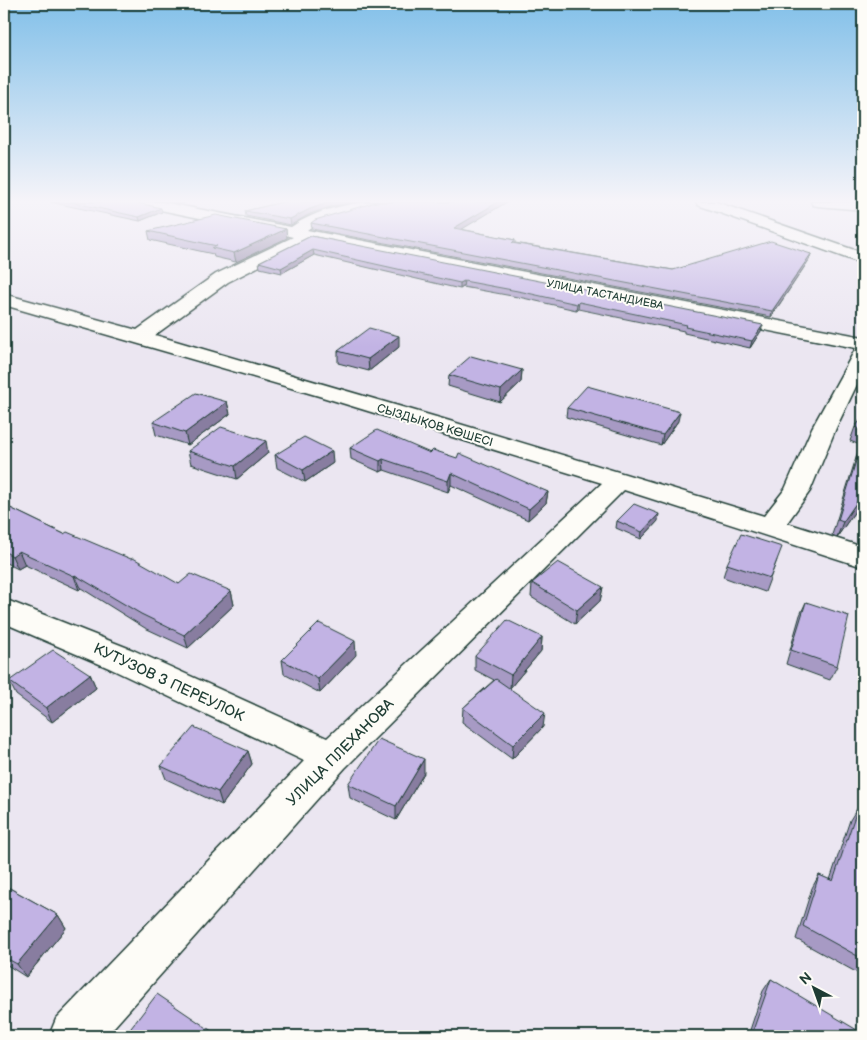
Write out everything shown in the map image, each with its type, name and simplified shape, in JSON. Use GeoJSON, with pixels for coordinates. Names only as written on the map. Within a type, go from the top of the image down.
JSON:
{"type":"FeatureCollection","features":[{"type":"Feature","properties":{"kind":"street"},"geometry":{"type":"LineString","coordinates":[[140,337],[222,278],[270,251]]}},
{"type":"Feature","properties":{"kind":"street","name":"УЛИЦА ТАСТАНДИЕВА"},"geometry":{"type":"LineString","coordinates":[[391,251],[863,343]]}},
{"type":"Feature","properties":{"kind":"street"},"geometry":{"type":"LineString","coordinates":[[839,251],[863,259]]}},
{"type":"Feature","properties":{"kind":"street","name":"СЫЗДЫҚОВ КӨШЕСІ"},"geometry":{"type":"LineString","coordinates":[[4,299],[140,337],[620,480],[863,557]]}},
{"type":"Feature","properties":{"kind":"street"},"geometry":{"type":"LineString","coordinates":[[770,527],[796,491],[824,428],[863,352]]}},
{"type":"Feature","properties":{"kind":"street","name":"УЛИЦА ПЛЕХАНОВА"},"geometry":{"type":"LineString","coordinates":[[73,1036],[332,757],[620,480]]}},
{"type":"Feature","properties":{"kind":"street","name":"КУТУЗОВ 3 ПЕРЕУЛОК"},"geometry":{"type":"LineString","coordinates":[[4,610],[121,659],[332,757]]}},
{"type":"Feature","properties":{"kind":"building"},"geometry":{"type":"Polygon","coordinates":[[[223,251],[239,251],[234,253],[223,251]]]}},
{"type":"Feature","properties":{"kind":"building"},"geometry":{"type":"Polygon","coordinates":[[[282,251],[312,251],[281,268],[259,262],[282,251]]]}},
{"type":"Feature","properties":{"kind":"building"},"geometry":{"type":"Polygon","coordinates":[[[315,251],[385,251],[763,325],[752,341],[579,302],[577,304],[464,281],[460,283],[315,251]]]}},
{"type":"Feature","properties":{"kind":"building"},"geometry":{"type":"Polygon","coordinates":[[[455,251],[557,251],[673,270],[739,251],[800,251],[811,254],[772,311],[455,251]]]}},
{"type":"Feature","properties":{"kind":"building"},"geometry":{"type":"Polygon","coordinates":[[[369,328],[399,336],[368,359],[338,351],[369,328]]]}},
{"type":"Feature","properties":{"kind":"building"},"geometry":{"type":"Polygon","coordinates":[[[471,356],[522,370],[501,390],[449,375],[471,356]]]}},
{"type":"Feature","properties":{"kind":"building"},"geometry":{"type":"Polygon","coordinates":[[[587,386],[680,412],[663,435],[567,408],[587,386]]]}},
{"type":"Feature","properties":{"kind":"building"},"geometry":{"type":"Polygon","coordinates":[[[196,393],[227,402],[185,433],[153,422],[196,393]]]}},
{"type":"Feature","properties":{"kind":"building"},"geometry":{"type":"Polygon","coordinates":[[[863,417],[863,430],[855,427],[863,417]]]}},
{"type":"Feature","properties":{"kind":"building"},"geometry":{"type":"Polygon","coordinates":[[[221,427],[266,441],[235,466],[188,451],[221,427]]]}},
{"type":"Feature","properties":{"kind":"building"},"geometry":{"type":"Polygon","coordinates":[[[377,430],[430,453],[433,450],[457,458],[459,453],[548,492],[529,509],[451,473],[448,481],[383,459],[380,461],[350,448],[377,430]]]}},
{"type":"Feature","properties":{"kind":"building"},"geometry":{"type":"Polygon","coordinates":[[[304,437],[332,451],[303,470],[275,455],[304,437]]]}},
{"type":"Feature","properties":{"kind":"building"},"geometry":{"type":"Polygon","coordinates":[[[863,438],[863,493],[843,522],[838,520],[863,438]]]}},
{"type":"Feature","properties":{"kind":"building"},"geometry":{"type":"Polygon","coordinates":[[[634,504],[659,514],[642,532],[617,521],[634,504]]]}},
{"type":"Feature","properties":{"kind":"building"},"geometry":{"type":"Polygon","coordinates":[[[4,505],[64,534],[67,532],[131,559],[133,558],[179,584],[191,574],[231,591],[184,635],[141,614],[75,575],[19,551],[12,556],[4,551],[4,505]]]}},
{"type":"Feature","properties":{"kind":"building"},"geometry":{"type":"Polygon","coordinates":[[[741,534],[782,547],[770,578],[727,564],[741,534]]]}},
{"type":"Feature","properties":{"kind":"building"},"geometry":{"type":"Polygon","coordinates":[[[558,562],[603,587],[577,610],[532,583],[558,562]]]}},
{"type":"Feature","properties":{"kind":"building"},"geometry":{"type":"Polygon","coordinates":[[[806,602],[849,616],[837,666],[791,650],[806,602]]]}},
{"type":"Feature","properties":{"kind":"building"},"geometry":{"type":"Polygon","coordinates":[[[507,620],[542,637],[511,675],[475,656],[507,620]]]}},
{"type":"Feature","properties":{"kind":"building"},"geometry":{"type":"Polygon","coordinates":[[[319,623],[355,641],[318,679],[282,660],[319,623]]]}},
{"type":"Feature","properties":{"kind":"building"},"geometry":{"type":"Polygon","coordinates":[[[53,650],[90,674],[46,708],[9,681],[53,650]]]}},
{"type":"Feature","properties":{"kind":"building"},"geometry":{"type":"Polygon","coordinates":[[[496,679],[545,713],[513,745],[463,708],[496,679]]]}},
{"type":"Feature","properties":{"kind":"building"},"geometry":{"type":"Polygon","coordinates":[[[194,727],[248,751],[218,792],[161,766],[194,727]]]}},
{"type":"Feature","properties":{"kind":"building"},"geometry":{"type":"Polygon","coordinates":[[[379,739],[424,759],[396,806],[348,784],[379,739]]]}},
{"type":"Feature","properties":{"kind":"building"},"geometry":{"type":"Polygon","coordinates":[[[858,807],[863,809],[863,959],[803,926],[819,875],[833,881],[858,807]]]}},
{"type":"Feature","properties":{"kind":"building"},"geometry":{"type":"Polygon","coordinates":[[[4,885],[58,915],[17,964],[4,957],[4,885]]]}},
{"type":"Feature","properties":{"kind":"building"},"geometry":{"type":"Polygon","coordinates":[[[771,979],[857,1030],[855,1036],[751,1036],[771,979]]]}},
{"type":"Feature","properties":{"kind":"building"},"geometry":{"type":"Polygon","coordinates":[[[157,994],[219,1036],[125,1036],[157,994]]]}}]}
